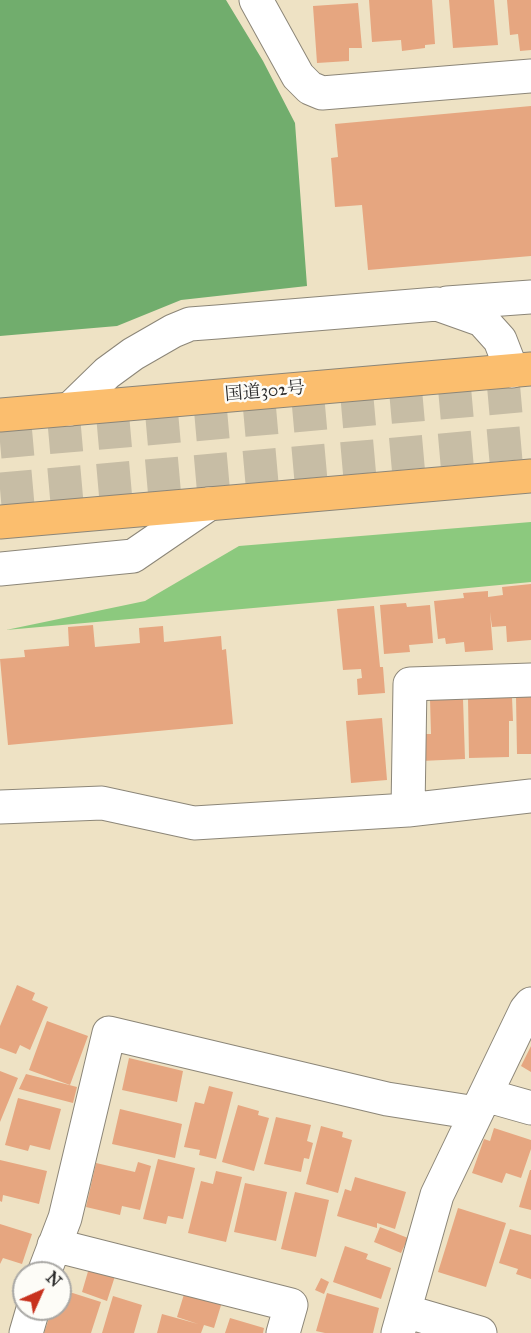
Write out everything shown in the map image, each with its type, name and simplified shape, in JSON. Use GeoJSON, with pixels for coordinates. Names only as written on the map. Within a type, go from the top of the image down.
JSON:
{"type":"FeatureCollection","features":[{"type":"Feature","properties":{"kind":"highway","name":"国道302号"},"geometry":{"type":"LineString","coordinates":[[0,415],[522,370]]}},
{"type":"Feature","properties":{"kind":"highway"},"geometry":{"type":"LineString","coordinates":[[0,522],[531,476]]}},
{"type":"Feature","properties":{"kind":"street"},"geometry":{"type":"LineString","coordinates":[[256,0],[298,76],[310,88],[322,93],[531,76]]}},
{"type":"Feature","properties":{"kind":"street"},"geometry":{"type":"LineString","coordinates":[[70,409],[107,374],[133,354],[190,324],[531,297]]}},
{"type":"Feature","properties":{"kind":"street"},"geometry":{"type":"LineString","coordinates":[[437,304],[482,320],[522,370]]}},
{"type":"Feature","properties":{"kind":"street"},"geometry":{"type":"LineString","coordinates":[[0,569],[133,556],[209,504]]}},
{"type":"Feature","properties":{"kind":"street"},"geometry":{"type":"LineString","coordinates":[[408,810],[410,684],[531,680]]}},
{"type":"Feature","properties":{"kind":"street"},"geometry":{"type":"LineString","coordinates":[[0,807],[102,802],[194,823],[408,810],[531,796]]}},
{"type":"Feature","properties":{"kind":"street"},"geometry":{"type":"LineString","coordinates":[[480,1333],[401,1322],[437,1195],[526,1010],[531,1004]]}},
{"type":"Feature","properties":{"kind":"street"},"geometry":{"type":"LineString","coordinates":[[284,1333],[291,1305],[49,1259],[64,1218],[109,1033],[387,1099],[531,1108]]}},
{"type":"Feature","properties":{"kind":"green space"},"geometry":{"type":"Polygon","coordinates":[[[0,0],[226,0],[263,61],[295,123],[307,286],[181,300],[117,326],[0,336],[0,0]]]}},
{"type":"Feature","properties":{"kind":"green space"},"geometry":{"type":"Polygon","coordinates":[[[531,522],[531,582],[6,630],[145,601],[239,546],[531,522]]]}},
{"type":"Feature","properties":{"kind":"building"},"geometry":{"type":"Polygon","coordinates":[[[369,0],[432,0],[435,44],[425,45],[425,48],[402,51],[401,40],[372,42],[369,0]]]}},
{"type":"Feature","properties":{"kind":"building"},"geometry":{"type":"Polygon","coordinates":[[[449,0],[494,0],[498,45],[453,48],[449,0]]]}},
{"type":"Feature","properties":{"kind":"building"},"geometry":{"type":"Polygon","coordinates":[[[507,0],[531,0],[531,50],[520,51],[518,34],[510,35],[507,0]]]}},
{"type":"Feature","properties":{"kind":"building"},"geometry":{"type":"Polygon","coordinates":[[[358,3],[362,48],[349,48],[349,61],[317,63],[313,6],[358,3]]]}},
{"type":"Feature","properties":{"kind":"building"},"geometry":{"type":"Polygon","coordinates":[[[531,106],[531,256],[368,270],[362,205],[335,207],[331,158],[338,157],[335,124],[531,106]]]}},
{"type":"Feature","properties":{"kind":"building"},"geometry":{"type":"Polygon","coordinates":[[[531,584],[531,640],[507,642],[506,626],[492,627],[490,612],[493,650],[465,652],[464,642],[446,644],[445,638],[438,639],[434,601],[464,598],[463,593],[488,591],[488,597],[503,595],[502,587],[531,584]]]}},
{"type":"Feature","properties":{"kind":"building"},"geometry":{"type":"Polygon","coordinates":[[[406,603],[407,607],[430,605],[433,643],[409,645],[410,652],[384,654],[380,605],[406,603]]]}},
{"type":"Feature","properties":{"kind":"building"},"geometry":{"type":"Polygon","coordinates":[[[374,606],[385,693],[358,695],[357,679],[362,678],[361,669],[343,670],[337,609],[374,606]]]}},
{"type":"Feature","properties":{"kind":"building"},"geometry":{"type":"Polygon","coordinates":[[[93,625],[95,647],[140,643],[139,628],[163,626],[164,642],[221,636],[222,650],[226,649],[233,724],[8,745],[0,659],[25,657],[24,650],[69,646],[68,627],[93,625]]]}},
{"type":"Feature","properties":{"kind":"building"},"geometry":{"type":"Polygon","coordinates":[[[516,696],[531,696],[531,754],[517,754],[516,696]]]}},
{"type":"Feature","properties":{"kind":"building"},"geometry":{"type":"Polygon","coordinates":[[[512,697],[513,721],[509,721],[509,757],[469,758],[468,698],[512,697]]]}},
{"type":"Feature","properties":{"kind":"building"},"geometry":{"type":"Polygon","coordinates":[[[430,699],[463,699],[465,759],[421,761],[421,734],[431,734],[430,699]]]}},
{"type":"Feature","properties":{"kind":"building"},"geometry":{"type":"Polygon","coordinates":[[[382,718],[387,780],[351,783],[346,721],[382,718]]]}},
{"type":"Feature","properties":{"kind":"building"},"geometry":{"type":"Polygon","coordinates":[[[17,985],[35,993],[32,1000],[48,1007],[30,1050],[20,1045],[16,1054],[0,1048],[0,1026],[17,985]]]}},
{"type":"Feature","properties":{"kind":"building"},"geometry":{"type":"Polygon","coordinates":[[[47,1021],[88,1036],[70,1085],[29,1070],[47,1021]]]}},
{"type":"Feature","properties":{"kind":"building"},"geometry":{"type":"Polygon","coordinates":[[[531,1046],[531,1072],[521,1066],[531,1046]]]}},
{"type":"Feature","properties":{"kind":"building"},"geometry":{"type":"Polygon","coordinates":[[[129,1058],[183,1071],[177,1102],[122,1090],[129,1058]]]}},
{"type":"Feature","properties":{"kind":"building"},"geometry":{"type":"Polygon","coordinates":[[[0,1071],[18,1078],[0,1122],[0,1071]]]}},
{"type":"Feature","properties":{"kind":"building"},"geometry":{"type":"Polygon","coordinates":[[[26,1074],[77,1087],[73,1103],[19,1089],[26,1074]]]}},
{"type":"Feature","properties":{"kind":"building"},"geometry":{"type":"Polygon","coordinates":[[[209,1086],[233,1092],[216,1159],[199,1155],[200,1150],[184,1147],[195,1102],[204,1104],[209,1086]]]}},
{"type":"Feature","properties":{"kind":"building"},"geometry":{"type":"Polygon","coordinates":[[[18,1098],[61,1109],[50,1150],[30,1145],[28,1151],[5,1145],[18,1098]]]}},
{"type":"Feature","properties":{"kind":"building"},"geometry":{"type":"Polygon","coordinates":[[[238,1105],[259,1111],[258,1115],[269,1118],[254,1171],[222,1162],[238,1105]]]}},
{"type":"Feature","properties":{"kind":"building"},"geometry":{"type":"Polygon","coordinates":[[[120,1109],[182,1124],[175,1158],[112,1144],[120,1109]]]}},
{"type":"Feature","properties":{"kind":"building"},"geometry":{"type":"Polygon","coordinates":[[[276,1117],[311,1125],[307,1141],[313,1143],[309,1159],[304,1158],[301,1172],[264,1164],[276,1117]]]}},
{"type":"Feature","properties":{"kind":"building"},"geometry":{"type":"Polygon","coordinates":[[[321,1126],[343,1132],[342,1137],[352,1140],[338,1193],[306,1184],[321,1126]]]}},
{"type":"Feature","properties":{"kind":"building"},"geometry":{"type":"Polygon","coordinates":[[[494,1128],[531,1140],[531,1149],[521,1178],[506,1173],[502,1183],[472,1173],[484,1139],[490,1141],[494,1128]]]}},
{"type":"Feature","properties":{"kind":"building"},"geometry":{"type":"Polygon","coordinates":[[[158,1159],[195,1168],[183,1219],[168,1216],[166,1224],[143,1219],[158,1159]]]}},
{"type":"Feature","properties":{"kind":"building"},"geometry":{"type":"Polygon","coordinates":[[[0,1160],[47,1171],[39,1204],[3,1195],[2,1202],[0,1201],[0,1160]]]}},
{"type":"Feature","properties":{"kind":"building"},"geometry":{"type":"Polygon","coordinates":[[[138,1162],[151,1166],[140,1210],[122,1206],[120,1215],[86,1207],[96,1163],[135,1172],[138,1162]]]}},
{"type":"Feature","properties":{"kind":"building"},"geometry":{"type":"Polygon","coordinates":[[[531,1170],[531,1210],[519,1207],[531,1170]]]}},
{"type":"Feature","properties":{"kind":"building"},"geometry":{"type":"Polygon","coordinates":[[[216,1171],[242,1177],[226,1242],[188,1233],[201,1181],[213,1184],[216,1171]]]}},
{"type":"Feature","properties":{"kind":"building"},"geometry":{"type":"Polygon","coordinates":[[[355,1177],[406,1192],[395,1229],[377,1223],[377,1228],[337,1216],[345,1189],[351,1191],[355,1177]]]}},
{"type":"Feature","properties":{"kind":"building"},"geometry":{"type":"Polygon","coordinates":[[[245,1183],[287,1192],[276,1241],[234,1232],[245,1183]]]}},
{"type":"Feature","properties":{"kind":"building"},"geometry":{"type":"Polygon","coordinates":[[[295,1192],[329,1200],[316,1257],[281,1249],[295,1192]]]}},
{"type":"Feature","properties":{"kind":"building"},"geometry":{"type":"Polygon","coordinates":[[[458,1208],[506,1223],[486,1287],[438,1272],[458,1208]]]}},
{"type":"Feature","properties":{"kind":"building"},"geometry":{"type":"Polygon","coordinates":[[[0,1224],[32,1234],[23,1261],[3,1258],[0,1264],[0,1224]]]}},
{"type":"Feature","properties":{"kind":"building"},"geometry":{"type":"Polygon","coordinates":[[[380,1227],[408,1238],[401,1253],[374,1242],[380,1227]]]}},
{"type":"Feature","properties":{"kind":"building"},"geometry":{"type":"Polygon","coordinates":[[[510,1229],[531,1235],[531,1279],[516,1274],[518,1269],[499,1263],[510,1229]]]}},
{"type":"Feature","properties":{"kind":"building"},"geometry":{"type":"Polygon","coordinates":[[[345,1246],[368,1254],[366,1259],[391,1268],[381,1299],[333,1282],[345,1246]]]}},
{"type":"Feature","properties":{"kind":"building"},"geometry":{"type":"Polygon","coordinates":[[[89,1268],[115,1276],[107,1301],[82,1292],[89,1268]]]}},
{"type":"Feature","properties":{"kind":"building"},"geometry":{"type":"Polygon","coordinates":[[[321,1278],[329,1282],[324,1294],[315,1290],[321,1278]]]}},
{"type":"Feature","properties":{"kind":"building"},"geometry":{"type":"Polygon","coordinates":[[[185,1291],[222,1302],[214,1328],[204,1325],[201,1333],[157,1333],[162,1314],[198,1324],[177,1317],[185,1291]]]}},
{"type":"Feature","properties":{"kind":"building"},"geometry":{"type":"Polygon","coordinates":[[[72,1293],[101,1302],[91,1333],[44,1333],[48,1321],[72,1321],[72,1293]]]}},
{"type":"Feature","properties":{"kind":"building"},"geometry":{"type":"Polygon","coordinates":[[[327,1293],[379,1308],[373,1333],[316,1331],[327,1293]]]}},
{"type":"Feature","properties":{"kind":"building"},"geometry":{"type":"Polygon","coordinates":[[[113,1296],[142,1305],[134,1333],[102,1333],[113,1296]]]}},
{"type":"Feature","properties":{"kind":"building"},"geometry":{"type":"Polygon","coordinates":[[[230,1318],[264,1328],[263,1333],[225,1333],[230,1318]]]}},
{"type":"Feature","properties":{"kind":"tunnel"},"geometry":{"type":"LineString","coordinates":[[0,442],[531,395]]}},
{"type":"Feature","properties":{"kind":"tunnel"},"geometry":{"type":"LineString","coordinates":[[0,489],[531,442]]}}]}
